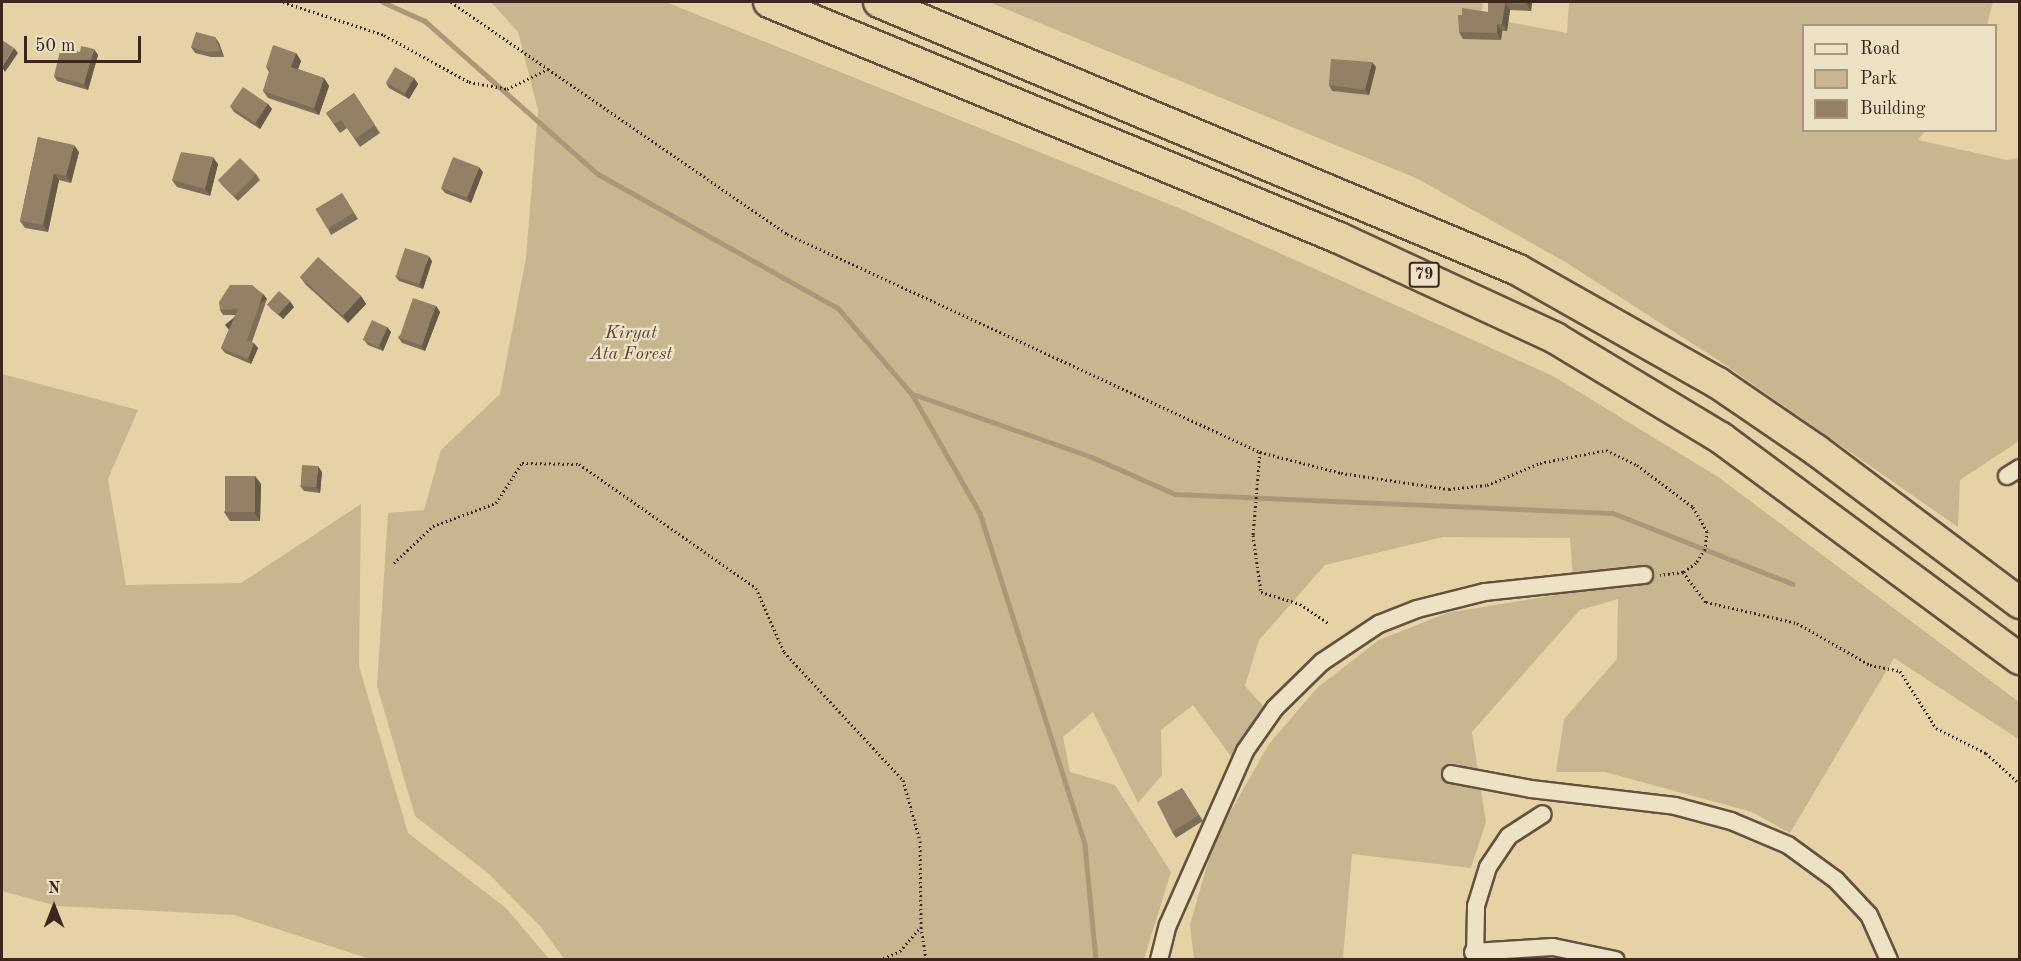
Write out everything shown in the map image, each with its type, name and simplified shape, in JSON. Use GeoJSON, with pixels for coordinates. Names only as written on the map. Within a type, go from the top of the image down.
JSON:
{"type":"FeatureCollection","features":[{"type":"Feature","properties":{"kind":"highway","name":"79"},"geometry":{"type":"LineString","coordinates":[[769,2],[1340,238],[1556,338],[1721,438],[2019,659]]}},
{"type":"Feature","properties":{"kind":"highway","name":"79"},"geometry":{"type":"LineString","coordinates":[[879,2],[1518,270],[1718,383],[1816,450],[2019,603]]}},
{"type":"Feature","properties":{"kind":"street"},"geometry":{"type":"LineString","coordinates":[[1159,960],[1168,925],[1245,751],[1275,708],[1322,662],[1379,624],[1417,609],[1485,592],[1644,575]]}},
{"type":"Feature","properties":{"kind":"street"},"geometry":{"type":"LineString","coordinates":[[1451,774],[1531,789],[1675,806],[1740,825],[1788,845],[1836,880],[1869,915],[1888,960]]}},
{"type":"Feature","properties":{"kind":"street"},"geometry":{"type":"LineString","coordinates":[[1544,814],[1509,836],[1488,867],[1476,906],[1474,956],[1553,947],[1616,960]]}},
{"type":"Feature","properties":{"kind":"path"},"geometry":{"type":"LineString","coordinates":[[283,2],[384,35],[469,82],[507,89],[548,69]]}},
{"type":"Feature","properties":{"kind":"path"},"geometry":{"type":"LineString","coordinates":[[450,2],[787,234],[1260,452],[1341,473],[1449,489],[1486,485],[1540,464],[1606,450],[1637,465],[1693,507],[1707,531],[1705,549],[1696,563],[1683,572],[1644,575]]}},
{"type":"Feature","properties":{"kind":"path"},"geometry":{"type":"LineString","coordinates":[[1260,452],[1253,534],[1261,592],[1300,604],[1328,623]]}},
{"type":"Feature","properties":{"kind":"path"},"geometry":{"type":"LineString","coordinates":[[394,563],[433,526],[496,503],[522,463],[579,465],[756,588],[784,652],[903,780],[920,841],[921,927],[926,960]]}},
{"type":"Feature","properties":{"kind":"path"},"geometry":{"type":"LineString","coordinates":[[1683,572],[1706,602],[1797,623],[1870,666],[1900,671],[1936,728],[1986,753],[2019,784]]}},
{"type":"Feature","properties":{"kind":"path"},"geometry":{"type":"LineString","coordinates":[[879,960],[900,951],[921,927]]}},
{"type":"Feature","properties":{"kind":"green space","name":"Kiryat Ata Forest"},"geometry":{"type":"Polygon","coordinates":[[[491,2],[666,2],[1186,211],[1553,376],[1718,477],[2019,702],[2020,740],[1894,658],[1790,833],[1752,812],[1605,772],[1556,772],[1564,719],[1617,659],[1618,599],[1580,610],[1472,732],[1486,822],[1471,868],[1352,854],[1343,958],[1352,959],[1194,959],[1190,925],[1214,841],[1269,744],[1317,688],[1379,640],[1447,613],[1574,592],[1570,538],[1443,537],[1325,565],[1259,640],[1245,686],[1267,710],[1233,759],[1193,705],[1161,730],[1162,775],[1138,803],[1093,712],[1063,737],[1070,772],[1115,785],[1171,872],[1144,959],[565,960],[540,926],[489,874],[415,816],[377,686],[388,513],[424,510],[441,450],[500,394],[526,258],[538,110],[518,32],[491,2]]]}},
{"type":"Feature","properties":{"kind":"green space"},"geometry":{"type":"Polygon","coordinates":[[[989,2],[1483,2],[1481,17],[1567,33],[1569,2],[1993,2],[1987,24],[1802,24],[1802,132],[1924,132],[1918,140],[2007,160],[2019,158],[2019,441],[1960,480],[1958,527],[1718,360],[1567,263],[1418,179],[989,2]]]}},
{"type":"Feature","properties":{"kind":"green space"},"geometry":{"type":"Polygon","coordinates":[[[2,374],[138,410],[108,479],[126,585],[241,583],[361,504],[359,666],[408,833],[506,908],[549,959],[370,959],[234,915],[57,906],[2,891],[2,374]]]}},
{"type":"Feature","properties":{"kind":"building"},"geometry":{"type":"Polygon","coordinates":[[[1488,2],[1527,2],[1526,4],[1505,3],[1502,24],[1497,24],[1497,33],[1459,32],[1458,15],[1462,15],[1462,8],[1488,12],[1488,2]]]}},
{"type":"Feature","properties":{"kind":"building"},"geometry":{"type":"Polygon","coordinates":[[[196,32],[215,37],[221,51],[207,52],[191,47],[196,32]]]}},
{"type":"Feature","properties":{"kind":"building"},"geometry":{"type":"Polygon","coordinates":[[[2,40],[14,48],[2,67],[2,40]]]}},
{"type":"Feature","properties":{"kind":"building"},"geometry":{"type":"Polygon","coordinates":[[[273,45],[296,53],[291,67],[324,78],[314,108],[263,91],[270,69],[266,67],[273,45]]]}},
{"type":"Feature","properties":{"kind":"building"},"geometry":{"type":"Polygon","coordinates":[[[81,46],[94,49],[84,84],[54,76],[61,47],[80,52],[81,46]]]}},
{"type":"Feature","properties":{"kind":"building"},"geometry":{"type":"Polygon","coordinates":[[[1331,59],[1372,62],[1365,90],[1329,85],[1331,59]]]}},
{"type":"Feature","properties":{"kind":"building"},"geometry":{"type":"Polygon","coordinates":[[[395,67],[414,78],[405,94],[386,83],[395,67]]]}},
{"type":"Feature","properties":{"kind":"building"},"geometry":{"type":"Polygon","coordinates":[[[243,87],[268,104],[255,123],[230,106],[243,87]]]}},
{"type":"Feature","properties":{"kind":"building"},"geometry":{"type":"Polygon","coordinates":[[[354,93],[375,125],[355,139],[341,120],[334,124],[326,113],[354,93]]]}},
{"type":"Feature","properties":{"kind":"building"},"geometry":{"type":"Polygon","coordinates":[[[38,137],[74,145],[66,176],[54,173],[43,225],[20,221],[38,137]]]}},
{"type":"Feature","properties":{"kind":"building"},"geometry":{"type":"Polygon","coordinates":[[[181,152],[213,157],[205,189],[172,180],[181,152]]]}},
{"type":"Feature","properties":{"kind":"building"},"geometry":{"type":"Polygon","coordinates":[[[453,157],[479,167],[467,198],[441,188],[453,157]]]}},
{"type":"Feature","properties":{"kind":"building"},"geometry":{"type":"Polygon","coordinates":[[[240,158],[256,174],[234,196],[218,180],[240,158]]]}},
{"type":"Feature","properties":{"kind":"building"},"geometry":{"type":"Polygon","coordinates":[[[342,193],[354,213],[327,229],[315,209],[342,193]]]}},
{"type":"Feature","properties":{"kind":"building"},"geometry":{"type":"Polygon","coordinates":[[[405,248],[429,256],[420,284],[396,277],[405,248]]]}},
{"type":"Feature","properties":{"kind":"building"},"geometry":{"type":"Polygon","coordinates":[[[318,257],[361,296],[343,316],[300,277],[318,257]]]}},
{"type":"Feature","properties":{"kind":"building"},"geometry":{"type":"Polygon","coordinates":[[[230,285],[252,285],[263,294],[247,340],[254,343],[248,359],[221,348],[238,309],[220,310],[219,302],[230,285]]]}},
{"type":"Feature","properties":{"kind":"building"},"geometry":{"type":"Polygon","coordinates":[[[279,291],[290,301],[278,314],[267,304],[279,291]]]}},
{"type":"Feature","properties":{"kind":"building"},"geometry":{"type":"Polygon","coordinates":[[[413,298],[436,306],[422,346],[399,338],[413,298]]]}},
{"type":"Feature","properties":{"kind":"building"},"geometry":{"type":"Polygon","coordinates":[[[372,320],[387,327],[378,347],[363,340],[372,320]]]}},
{"type":"Feature","properties":{"kind":"building"},"geometry":{"type":"Polygon","coordinates":[[[302,465],[318,466],[316,487],[301,486],[302,465]]]}},
{"type":"Feature","properties":{"kind":"building"},"geometry":{"type":"Polygon","coordinates":[[[225,476],[255,476],[255,512],[225,512],[225,476]]]}},
{"type":"Feature","properties":{"kind":"building"},"geometry":{"type":"Polygon","coordinates":[[[1182,788],[1199,815],[1172,832],[1157,802],[1182,788]]]}},
{"type":"Feature","properties":{"kind":"waterway"},"geometry":{"type":"LineString","coordinates":[[383,2],[425,21],[598,174],[838,308],[912,394],[980,513],[1085,845],[1096,960]]}},
{"type":"Feature","properties":{"kind":"waterway"},"geometry":{"type":"LineString","coordinates":[[913,394],[1092,457],[1175,494],[1613,513],[1793,584]]}}]}
